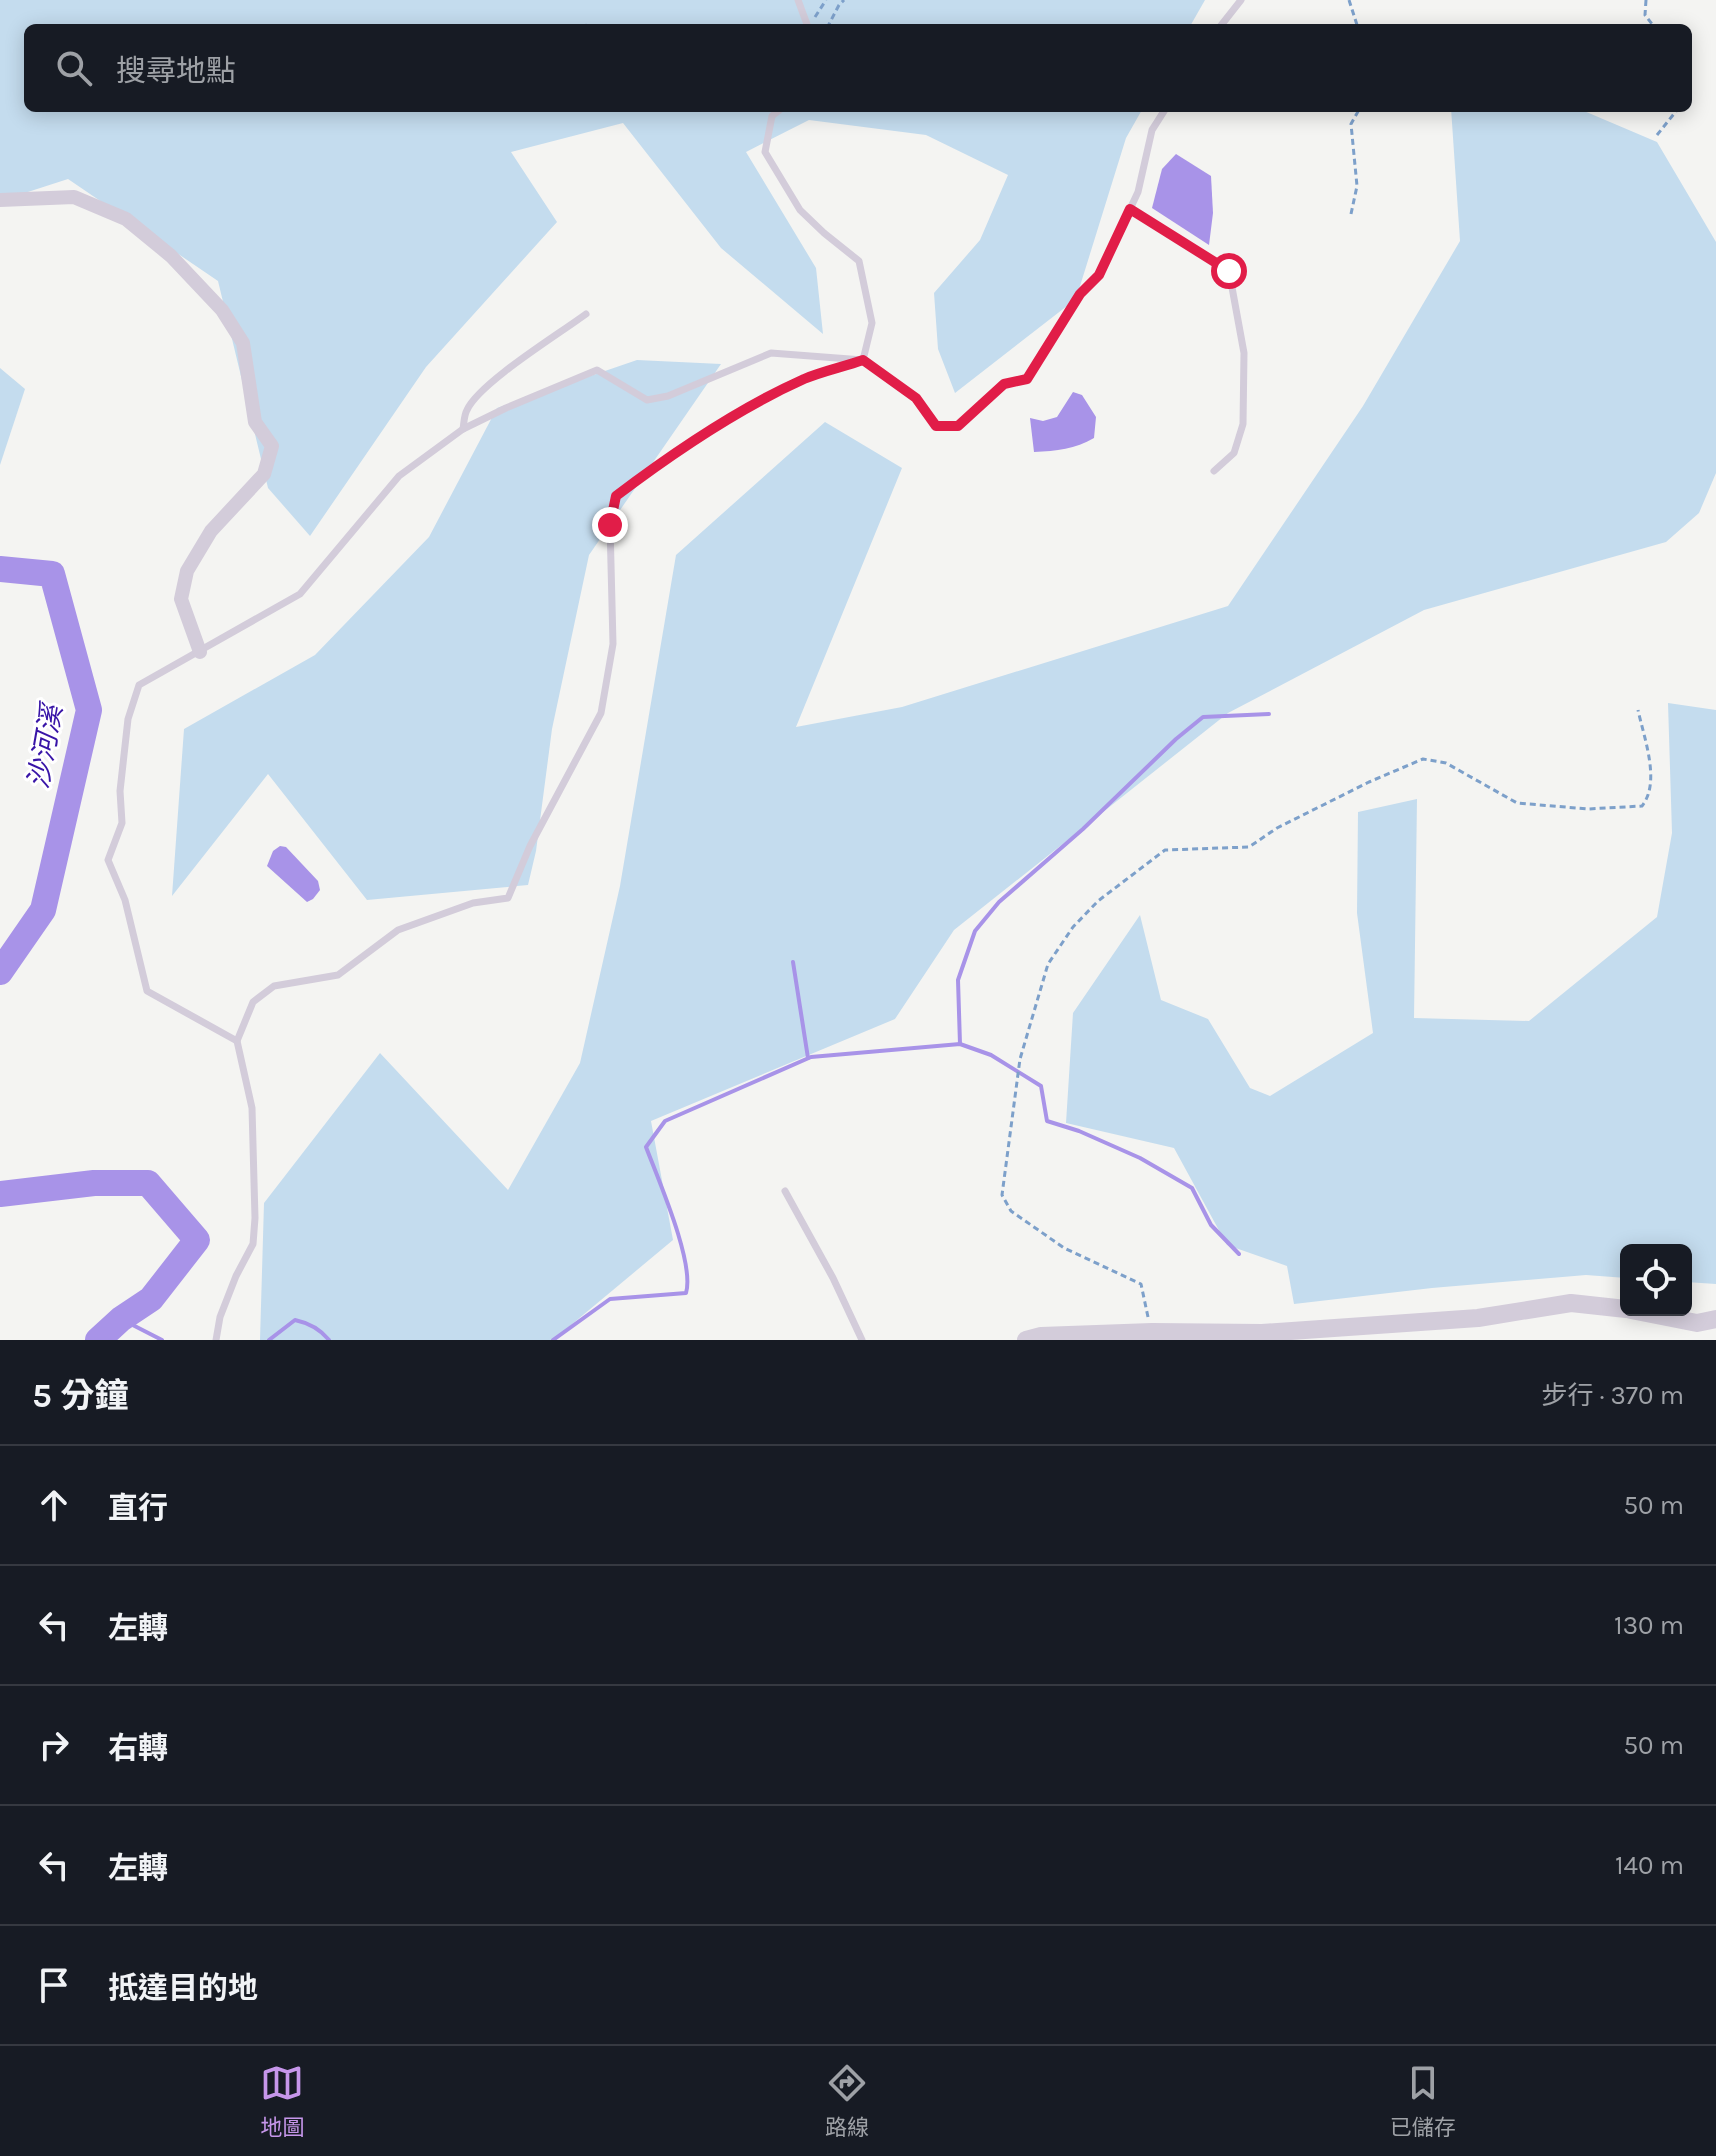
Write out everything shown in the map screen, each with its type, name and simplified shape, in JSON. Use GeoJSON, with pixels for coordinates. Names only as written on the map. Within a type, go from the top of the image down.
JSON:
{"type":"FeatureCollection","features":[{"type":"Feature","properties":{"kind":"street"},"geometry":{"type":"LineString","coordinates":[[0,200],[74,197],[126,219],[171,256],[222,310],[243,343],[255,422],[272,446],[264,474],[211,531],[187,571],[181,599],[200,652]]}},
{"type":"Feature","properties":{"kind":"street"},"geometry":{"type":"LineString","coordinates":[[1026,1340],[1041,1336],[1152,1332],[1262,1333],[1478,1318],[1571,1303],[1620,1309]]}},
{"type":"Feature","properties":{"kind":"street"},"geometry":{"type":"LineString","coordinates":[[1660,1316],[1697,1323],[1716,1319]]}},
{"type":"Feature","properties":{"kind":"lane"},"geometry":{"type":"LineString","coordinates":[[798,0],[808,24]]}},
{"type":"Feature","properties":{"kind":"lane"},"geometry":{"type":"LineString","coordinates":[[1222,24],[1241,0]]}},
{"type":"Feature","properties":{"kind":"lane"},"geometry":{"type":"LineString","coordinates":[[777,112],[772,116],[765,152],[800,210],[859,261],[872,323],[863,360]]}},
{"type":"Feature","properties":{"kind":"lane"},"geometry":{"type":"LineString","coordinates":[[237,1041],[147,991],[125,900],[108,860],[122,823],[120,791],[128,719],[139,685],[300,594],[399,476],[463,429],[597,370],[647,400],[668,396],[771,353],[863,360],[916,398],[936,426],[958,426],[1004,384],[1027,379],[1080,294],[1099,275],[1138,192],[1152,130],[1163,112]]}},
{"type":"Feature","properties":{"kind":"lane"},"geometry":{"type":"LineString","coordinates":[[1130,209],[1229,271],[1244,353],[1243,424],[1234,453],[1214,471]]}},
{"type":"Feature","properties":{"kind":"lane"},"geometry":{"type":"LineString","coordinates":[[463,429],[465,411],[475,396],[586,314]]}},
{"type":"Feature","properties":{"kind":"lane"},"geometry":{"type":"LineString","coordinates":[[216,1340],[236,1276],[253,1244],[252,1108],[237,1041],[253,1002],[274,986],[338,975],[398,930],[473,903],[508,898],[530,846],[601,713],[613,644],[610,525],[616,496],[680,448],[766,399],[806,379],[863,360]]}},
{"type":"Feature","properties":{"kind":"lane"},"geometry":{"type":"LineString","coordinates":[[785,1191],[833,1278],[862,1340]]}},
{"type":"Feature","properties":{"kind":"path"},"geometry":{"type":"LineString","coordinates":[[812,24],[826,0]]}},
{"type":"Feature","properties":{"kind":"path"},"geometry":{"type":"LineString","coordinates":[[829,24],[844,0]]}},
{"type":"Feature","properties":{"kind":"path"},"geometry":{"type":"LineString","coordinates":[[1349,0],[1357,24]]}},
{"type":"Feature","properties":{"kind":"path"},"geometry":{"type":"LineString","coordinates":[[1646,0],[1645,15],[1652,24]]}},
{"type":"Feature","properties":{"kind":"path"},"geometry":{"type":"LineString","coordinates":[[1351,214],[1357,186],[1351,124],[1358,112]]}},
{"type":"Feature","properties":{"kind":"path"},"geometry":{"type":"LineString","coordinates":[[1657,135],[1675,112]]}},
{"type":"Feature","properties":{"kind":"path"},"geometry":{"type":"LineString","coordinates":[[1152,1332],[1141,1284],[1064,1248],[1011,1211],[1002,1195],[1020,1059],[1048,964],[1073,927],[1098,901],[1165,850],[1249,847],[1277,828],[1423,759],[1446,763],[1517,803],[1588,809],[1642,806],[1651,790],[1651,771],[1638,710]]}},
{"type":"Feature","properties":{"kind":"shaded area"},"geometry":{"type":"Polygon","coordinates":[[[0,0],[1205,0],[1191,24],[24,24],[24,112],[1141,112],[1126,138],[1076,299],[955,393],[938,349],[934,293],[980,240],[1008,175],[926,135],[809,120],[746,152],[816,268],[823,334],[721,248],[623,123],[511,152],[557,222],[426,367],[310,536],[268,488],[218,281],[68,179],[0,201],[0,0]]]}},
{"type":"Feature","properties":{"kind":"shaded area"},"geometry":{"type":"Polygon","coordinates":[[[1451,112],[1586,112],[1657,142],[1716,242],[1716,473],[1699,513],[1666,542],[1424,610],[1228,713],[954,930],[895,1019],[651,1121],[673,1240],[553,1340],[260,1340],[264,1203],[380,1053],[508,1190],[580,1063],[620,886],[676,555],[825,422],[902,468],[796,727],[902,707],[1228,606],[1363,406],[1460,241],[1451,112]]]}},
{"type":"Feature","properties":{"kind":"shaded area"},"geometry":{"type":"Polygon","coordinates":[[[1176,154],[1211,176],[1213,213],[1209,245],[1152,208],[1162,169],[1176,154]]]}},
{"type":"Feature","properties":{"kind":"shaded area"},"geometry":{"type":"Polygon","coordinates":[[[637,360],[721,364],[589,555],[552,729],[536,851],[528,885],[367,900],[268,774],[172,896],[184,729],[315,655],[429,537],[497,408],[637,360]]]}},
{"type":"Feature","properties":{"kind":"shaded area"},"geometry":{"type":"Polygon","coordinates":[[[0,368],[25,389],[0,465],[0,368]]]}},
{"type":"Feature","properties":{"kind":"shaded area"},"geometry":{"type":"Polygon","coordinates":[[[1073,392],[1082,395],[1096,417],[1094,438],[1066,449],[1034,452],[1030,418],[1043,421],[1057,417],[1073,392]]]}},
{"type":"Feature","properties":{"kind":"shaded area"},"geometry":{"type":"Polygon","coordinates":[[[1668,703],[1716,710],[1716,1284],[1692,1282],[1692,1244],[1620,1244],[1620,1278],[1586,1275],[1294,1304],[1287,1266],[1227,1245],[1174,1148],[1066,1123],[1073,1013],[1140,915],[1161,1000],[1208,1019],[1250,1088],[1270,1096],[1373,1033],[1357,913],[1358,812],[1417,799],[1414,1018],[1529,1021],[1657,917],[1672,833],[1668,703]]]}},
{"type":"Feature","properties":{"kind":"shaded area"},"geometry":{"type":"Polygon","coordinates":[[[280,846],[286,847],[318,881],[320,890],[313,899],[307,902],[267,866],[273,851],[280,846]]]}},
{"type":"Feature","properties":{"kind":"waterway","name":"沙河溪"},"geometry":{"type":"LineString","coordinates":[[0,569],[52,574],[89,710],[43,910],[0,972]]}},
{"type":"Feature","properties":{"kind":"waterway"},"geometry":{"type":"LineString","coordinates":[[960,1044],[958,980],[975,931],[999,902],[1203,717],[1269,714]]}},
{"type":"Feature","properties":{"kind":"waterway"},"geometry":{"type":"LineString","coordinates":[[793,962],[808,1058]]}},
{"type":"Feature","properties":{"kind":"waterway"},"geometry":{"type":"LineString","coordinates":[[553,1340],[610,1299],[686,1293],[687,1279],[680,1242],[646,1147],[665,1121],[811,1057],[960,1044],[991,1055],[1041,1086],[1047,1121],[1079,1131],[1140,1158],[1192,1188],[1211,1225],[1239,1254]]}},
{"type":"Feature","properties":{"kind":"waterway","name":"沙河溪"},"geometry":{"type":"LineString","coordinates":[[0,1194],[94,1183],[148,1183],[197,1240],[151,1299],[121,1319],[98,1340]]}},
{"type":"Feature","properties":{"kind":"waterway"},"geometry":{"type":"LineString","coordinates":[[121,1319],[162,1340]]}},
{"type":"Feature","properties":{"kind":"waterway"},"geometry":{"type":"LineString","coordinates":[[269,1340],[295,1320],[314,1327],[329,1340]]}},
{"type":"Feature","properties":{"kind":"route"},"geometry":{"type":"LineString","coordinates":[[610,525],[616,496],[680,448],[806,379],[863,360],[916,398],[936,426],[958,426],[1004,384],[1027,379],[1080,294],[1099,275],[1130,209],[1229,271]]}}]}
